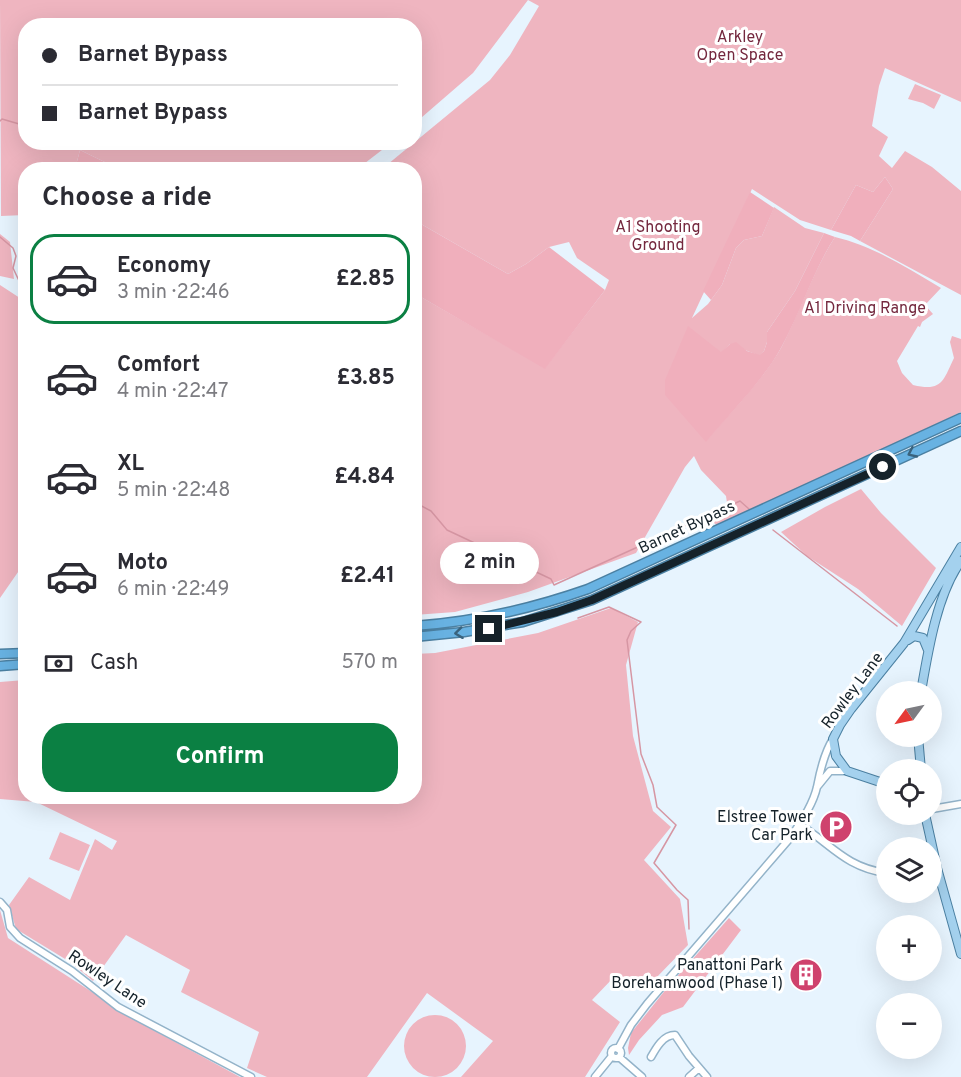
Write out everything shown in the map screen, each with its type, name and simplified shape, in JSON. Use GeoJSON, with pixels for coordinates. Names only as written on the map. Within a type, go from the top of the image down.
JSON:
{"type":"FeatureCollection","features":[{"type":"Feature","properties":{"kind":"highway","name":"Barnet Bypass"},"geometry":{"type":"LineString","coordinates":[[422,625],[487,618],[554,601],[588,589],[961,418]]}},
{"type":"Feature","properties":{"kind":"highway","name":"Barnet Bypass"},"geometry":{"type":"LineString","coordinates":[[422,636],[523,622],[592,600],[961,431]]}},
{"type":"Feature","properties":{"kind":"highway"},"geometry":{"type":"LineString","coordinates":[[0,654],[18,653]]}},
{"type":"Feature","properties":{"kind":"highway"},"geometry":{"type":"LineString","coordinates":[[0,666],[18,665]]}},
{"type":"Feature","properties":{"kind":"main road","name":"Rowley Lane"},"geometry":{"type":"LineString","coordinates":[[833,739],[851,709],[904,644],[961,548]]}},
{"type":"Feature","properties":{"kind":"main road"},"geometry":{"type":"LineString","coordinates":[[923,681],[942,599],[951,576],[961,561]]}},
{"type":"Feature","properties":{"kind":"main road"},"geometry":{"type":"LineString","coordinates":[[904,644],[910,638],[919,636],[926,643],[929,653]]}},
{"type":"Feature","properties":{"kind":"main road"},"geometry":{"type":"LineString","coordinates":[[833,739],[836,756],[847,771],[876,781]]}},
{"type":"Feature","properties":{"kind":"main road"},"geometry":{"type":"LineString","coordinates":[[942,889],[961,954]]}},
{"type":"Feature","properties":{"kind":"street","name":"Rowley Lane"},"geometry":{"type":"LineString","coordinates":[[616,1056],[612,1050],[618,1049],[631,1025],[647,1004],[740,898],[799,824],[817,788],[821,767],[833,739]]}},
{"type":"Feature","properties":{"kind":"street"},"geometry":{"type":"LineString","coordinates":[[817,788],[830,771],[847,771]]}},
{"type":"Feature","properties":{"kind":"street"},"geometry":{"type":"LineString","coordinates":[[942,807],[961,804]]}},
{"type":"Feature","properties":{"kind":"street"},"geometry":{"type":"LineString","coordinates":[[799,824],[852,863],[876,870]]}},
{"type":"Feature","properties":{"kind":"street","name":"Rowley Lane"},"geometry":{"type":"LineString","coordinates":[[0,902],[7,910],[10,927],[20,938],[72,971],[118,1006],[251,1077]]}},
{"type":"Feature","properties":{"kind":"street"},"geometry":{"type":"LineString","coordinates":[[651,1057],[659,1044],[672,1034],[707,1077]]}},
{"type":"Feature","properties":{"kind":"street"},"geometry":{"type":"LineString","coordinates":[[595,1077],[616,1056],[642,1077]]}},
{"type":"Feature","properties":{"kind":"street"},"geometry":{"type":"LineString","coordinates":[[689,1077],[699,1068]]}},
{"type":"Feature","properties":{"kind":"green space"},"geometry":{"type":"Polygon","coordinates":[[[0,0],[528,0],[473,73],[422,117],[422,18],[18,18],[18,150],[80,150],[77,162],[18,162],[18,215],[1,216],[0,0]]]}},
{"type":"Feature","properties":{"kind":"green space"},"geometry":{"type":"Polygon","coordinates":[[[528,0],[961,0],[961,102],[885,68],[879,86],[872,126],[888,137],[879,156],[892,168],[905,151],[932,167],[961,191],[961,295],[860,241],[893,189],[885,177],[873,192],[856,185],[831,230],[800,220],[752,189],[692,318],[708,304],[722,285],[736,248],[744,240],[762,236],[774,207],[805,228],[824,233],[795,291],[767,332],[767,342],[760,356],[730,344],[721,353],[706,441],[774,360],[835,237],[877,252],[941,288],[925,305],[933,314],[922,322],[920,327],[918,326],[897,361],[902,373],[913,385],[936,386],[944,378],[954,358],[950,342],[952,336],[961,339],[961,412],[824,478],[717,525],[709,512],[727,503],[726,496],[701,470],[694,456],[685,467],[636,553],[528,592],[455,612],[422,614],[422,298],[545,368],[605,290],[609,280],[577,258],[569,242],[549,247],[508,274],[422,225],[422,162],[390,162],[405,150],[422,150],[422,136],[490,80],[510,55],[539,6],[528,0]]]}},
{"type":"Feature","properties":{"kind":"green space"},"geometry":{"type":"Polygon","coordinates":[[[915,84],[941,95],[934,109],[908,99],[915,84]]]}},
{"type":"Feature","properties":{"kind":"green space"},"geometry":{"type":"Polygon","coordinates":[[[80,150],[382,150],[366,162],[105,162],[80,150]]]}},
{"type":"Feature","properties":{"kind":"green space"},"geometry":{"type":"Polygon","coordinates":[[[0,234],[10,242],[14,279],[0,276],[0,234]]]}},
{"type":"Feature","properties":{"kind":"green space"},"geometry":{"type":"Polygon","coordinates":[[[0,285],[18,297],[18,572],[0,598],[0,285]]]}},
{"type":"Feature","properties":{"kind":"green space"},"geometry":{"type":"Polygon","coordinates":[[[861,489],[881,513],[936,568],[902,626],[858,589],[807,556],[781,532],[861,489]]]}},
{"type":"Feature","properties":{"kind":"green space"},"geometry":{"type":"Polygon","coordinates":[[[611,608],[638,622],[626,665],[633,736],[653,811],[671,827],[644,860],[680,899],[688,945],[655,979],[646,973],[633,986],[614,977],[592,1000],[620,1022],[585,1077],[461,1077],[493,1041],[427,993],[367,1077],[267,1077],[247,1068],[259,1032],[181,992],[190,970],[126,935],[93,981],[70,962],[16,929],[9,905],[29,877],[70,900],[95,839],[112,850],[117,841],[40,804],[422,804],[422,654],[538,633],[611,608]]]}},
{"type":"Feature","properties":{"kind":"green space"},"geometry":{"type":"Polygon","coordinates":[[[18,681],[18,800],[0,799],[0,682],[18,681]]]}},
{"type":"Feature","properties":{"kind":"green space"},"geometry":{"type":"Polygon","coordinates":[[[60,832],[90,845],[79,871],[49,859],[60,832]]]}},
{"type":"Feature","properties":{"kind":"green space"},"geometry":{"type":"Polygon","coordinates":[[[0,910],[8,938],[142,1024],[240,1077],[0,1077],[0,910]]]}},
{"type":"Feature","properties":{"kind":"green space"},"geometry":{"type":"Polygon","coordinates":[[[429,1015],[441,1015],[457,1024],[464,1034],[466,1046],[464,1058],[457,1068],[441,1077],[429,1077],[418,1072],[409,1063],[404,1052],[404,1040],[409,1029],[418,1020],[429,1015]]]}},
{"type":"Feature","properties":{"kind":"shaded area"},"geometry":{"type":"Polygon","coordinates":[[[80,150],[105,162],[77,162],[80,150]]]}},
{"type":"Feature","properties":{"kind":"shaded area"},"geometry":{"type":"Polygon","coordinates":[[[885,177],[893,189],[860,241],[831,230],[856,185],[873,192],[885,177]]]}},
{"type":"Feature","properties":{"kind":"shaded area"},"geometry":{"type":"Polygon","coordinates":[[[750,192],[774,208],[762,236],[744,240],[736,248],[722,285],[711,300],[703,291],[750,192]]]}},
{"type":"Feature","properties":{"kind":"shaded area"},"geometry":{"type":"Polygon","coordinates":[[[422,225],[508,274],[549,247],[605,290],[545,369],[422,298],[422,225]]]}},
{"type":"Feature","properties":{"kind":"shaded area"},"geometry":{"type":"Polygon","coordinates":[[[824,233],[835,237],[781,348],[756,385],[706,442],[665,395],[665,380],[688,326],[721,352],[736,342],[747,351],[760,355],[767,342],[767,332],[795,291],[824,233]]]}},
{"type":"Feature","properties":{"kind":"shaded area"},"geometry":{"type":"Polygon","coordinates":[[[729,918],[741,930],[683,1007],[662,1015],[639,1040],[629,1055],[631,1033],[729,918]]]}},
{"type":"Feature","properties":{"kind":"waterway"},"geometry":{"type":"LineString","coordinates":[[0,121],[2,119],[18,124]]}},
{"type":"Feature","properties":{"kind":"waterway"},"geometry":{"type":"LineString","coordinates":[[0,237],[13,248],[16,256],[13,268],[18,279]]}},
{"type":"Feature","properties":{"kind":"waterway"},"geometry":{"type":"LineString","coordinates":[[714,513],[740,501],[749,509]]}},
{"type":"Feature","properties":{"kind":"waterway"},"geometry":{"type":"LineString","coordinates":[[422,506],[431,511],[447,530],[551,579],[554,585],[706,516]]}},
{"type":"Feature","properties":{"kind":"waterway"},"geometry":{"type":"LineString","coordinates":[[773,530],[897,626]]}},
{"type":"Feature","properties":{"kind":"waterway"},"geometry":{"type":"LineString","coordinates":[[578,618],[609,607],[641,622],[631,631],[627,640],[641,754],[653,785],[657,807],[676,825],[654,863],[688,900],[689,929]]}},
{"type":"Feature","properties":{"kind":"place","name":"Elstree Tower Car Park"},"geometry":{"type":"Point","coordinates":[836,827]}},
{"type":"Feature","properties":{"kind":"place","name":"Panattoni Park Borehamwood (Phase 1)"},"geometry":{"type":"Point","coordinates":[806,975]}},
{"type":"Feature","properties":{"kind":"route"},"geometry":{"type":"LineString","coordinates":[[489,629],[557,612],[624,587],[883,467]]}},
{"type":"Feature","properties":{"kind":"park label","name":"Arkley Open Space"},"geometry":{"type":"Point","coordinates":[740,47]}},
{"type":"Feature","properties":{"kind":"park label","name":"A1 Shooting Ground"},"geometry":{"type":"Point","coordinates":[658,237]}},
{"type":"Feature","properties":{"kind":"park label","name":"A1 Driving Range"},"geometry":{"type":"Point","coordinates":[865,309]}}]}
